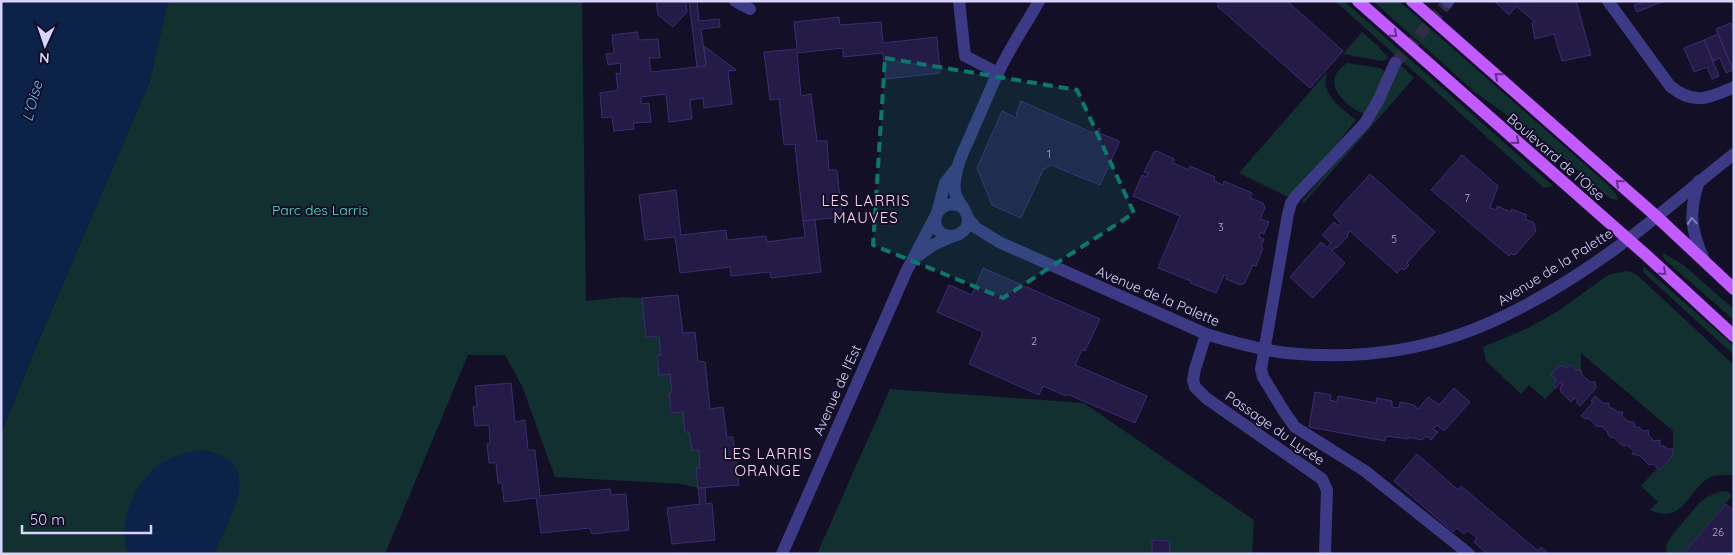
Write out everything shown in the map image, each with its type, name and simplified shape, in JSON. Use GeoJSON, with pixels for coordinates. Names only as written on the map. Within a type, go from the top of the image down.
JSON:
{"type":"FeatureCollection","features":[{"type":"Feature","properties":{"kind":"main road","name":"Boulevard de l'Oise"},"geometry":{"type":"LineString","coordinates":[[1358,1],[1734,336]]}},
{"type":"Feature","properties":{"kind":"main road","name":"Boulevard de l'Oise"},"geometry":{"type":"LineString","coordinates":[[1412,1],[1656,216],[1734,289]]}},
{"type":"Feature","properties":{"kind":"street"},"geometry":{"type":"LineString","coordinates":[[735,1],[750,9]]}},
{"type":"Feature","properties":{"kind":"street"},"geometry":{"type":"LineString","coordinates":[[959,1],[965,56],[998,74]]}},
{"type":"Feature","properties":{"kind":"street","name":"Avenue de l'Est"},"geometry":{"type":"LineString","coordinates":[[782,554],[909,266],[936,215],[945,183],[957,167],[998,74],[1039,1]]}},
{"type":"Feature","properties":{"kind":"street"},"geometry":{"type":"LineString","coordinates":[[1608,1],[1670,86],[1677,92],[1685,97],[1705,98],[1712,97],[1734,87]]}},
{"type":"Feature","properties":{"kind":"street"},"geometry":{"type":"LineString","coordinates":[[1395,63],[1378,101],[1368,117],[1296,196],[1291,204],[1264,349],[1262,374],[1295,426],[1365,471],[1469,554]]}},
{"type":"Feature","properties":{"kind":"street","name":"Avenue de la Palette"},"geometry":{"type":"LineString","coordinates":[[965,213],[975,227],[999,242],[1206,334],[1264,349],[1312,355],[1356,355],[1425,346],[1492,323],[1527,306],[1608,254],[1734,154]]}},
{"type":"Feature","properties":{"kind":"street","name":"Avenue de l'Est"},"geometry":{"type":"LineString","coordinates":[[957,167],[955,192],[965,213]]}},
{"type":"Feature","properties":{"kind":"street"},"geometry":{"type":"LineString","coordinates":[[1699,181],[1693,200],[1691,216],[1696,241],[1704,260]]}},
{"type":"Feature","properties":{"kind":"street"},"geometry":{"type":"LineString","coordinates":[[948,204],[958,205],[965,213],[965,229],[956,235],[943,234],[939,231],[935,222],[936,215],[940,209],[948,204]]}},
{"type":"Feature","properties":{"kind":"street","name":"Avenue de la Palette"},"geometry":{"type":"LineString","coordinates":[[956,235],[967,234],[999,242]]}},
{"type":"Feature","properties":{"kind":"street","name":"Avenue de l'Est"},"geometry":{"type":"LineString","coordinates":[[909,266],[933,244],[956,235]]}},
{"type":"Feature","properties":{"kind":"street","name":"Passage du Lycée"},"geometry":{"type":"LineString","coordinates":[[1206,334],[1193,375],[1195,387],[1206,398],[1322,479],[1327,490],[1325,554]]}},
{"type":"Feature","properties":{"kind":"highlighted area"},"geometry":{"type":"Polygon","coordinates":[[[885,58],[1077,90],[1134,213],[1003,298],[873,245],[885,58]]]}},
{"type":"Feature","properties":{"kind":"green space","name":"Parc des Larris"},"geometry":{"type":"Polygon","coordinates":[[[168,1],[582,1],[586,301],[624,297],[642,298],[646,337],[659,336],[661,355],[657,357],[659,375],[670,374],[672,392],[669,393],[670,413],[683,412],[692,450],[699,450],[700,468],[696,468],[698,488],[682,484],[555,477],[522,386],[505,355],[468,355],[385,554],[1,554],[1,433],[149,83],[168,1]]]}},
{"type":"Feature","properties":{"kind":"green space"},"geometry":{"type":"Polygon","coordinates":[[[1335,1],[1344,1],[1553,186],[1544,188],[1335,1]]]}},
{"type":"Feature","properties":{"kind":"green space"},"geometry":{"type":"Polygon","coordinates":[[[1373,1],[1399,1],[1608,185],[1616,194],[1618,200],[1606,195],[1550,146],[1476,93],[1373,1]]]}},
{"type":"Feature","properties":{"kind":"green space"},"geometry":{"type":"Polygon","coordinates":[[[1362,32],[1389,58],[1382,61],[1343,54],[1362,32]]]}},
{"type":"Feature","properties":{"kind":"green space"},"geometry":{"type":"Polygon","coordinates":[[[1348,63],[1380,68],[1385,72],[1381,86],[1364,114],[1348,104],[1337,91],[1335,76],[1339,69],[1348,63]]]}},
{"type":"Feature","properties":{"kind":"green space"},"geometry":{"type":"Polygon","coordinates":[[[1400,64],[1414,78],[1304,203],[1302,201],[1367,127],[1400,64]]]}},
{"type":"Feature","properties":{"kind":"green space"},"geometry":{"type":"Polygon","coordinates":[[[1327,72],[1326,85],[1329,94],[1339,106],[1356,120],[1326,158],[1290,198],[1239,173],[1327,72]]]}},
{"type":"Feature","properties":{"kind":"green space"},"geometry":{"type":"Polygon","coordinates":[[[1663,253],[1682,264],[1734,309],[1734,320],[1665,260],[1663,253]]]}},
{"type":"Feature","properties":{"kind":"green space"},"geometry":{"type":"Polygon","coordinates":[[[1644,267],[1734,346],[1734,355],[1644,273],[1644,267]]]}},
{"type":"Feature","properties":{"kind":"green space"},"geometry":{"type":"Polygon","coordinates":[[[1626,271],[1637,275],[1734,365],[1734,475],[1710,477],[1700,485],[1683,505],[1670,513],[1661,514],[1650,510],[1658,502],[1641,486],[1657,468],[1661,470],[1673,455],[1673,431],[1581,353],[1581,370],[1577,370],[1570,365],[1552,375],[1557,380],[1553,384],[1556,388],[1545,399],[1529,385],[1521,394],[1486,361],[1483,347],[1526,329],[1558,311],[1608,275],[1626,271]]]}},
{"type":"Feature","properties":{"kind":"green space"},"geometry":{"type":"Polygon","coordinates":[[[890,389],[1084,403],[1254,520],[1252,554],[817,554],[890,389]]]}},
{"type":"Feature","properties":{"kind":"green space"},"geometry":{"type":"Polygon","coordinates":[[[1722,491],[1729,492],[1732,496],[1683,554],[1667,554],[1666,546],[1670,538],[1700,502],[1722,491]]]}},
{"type":"Feature","properties":{"kind":"water","name":"L'Oise"},"geometry":{"type":"Polygon","coordinates":[[[1,1],[168,1],[149,83],[1,433],[1,1]]]}},
{"type":"Feature","properties":{"kind":"water"},"geometry":{"type":"Polygon","coordinates":[[[203,450],[223,456],[234,466],[239,478],[234,508],[214,554],[129,554],[125,543],[126,519],[134,495],[148,475],[156,467],[172,457],[203,450]]]}},
{"type":"Feature","properties":{"kind":"building"},"geometry":{"type":"Polygon","coordinates":[[[656,1],[686,1],[687,12],[673,27],[658,15],[656,1]]]}},
{"type":"Feature","properties":{"kind":"building"},"geometry":{"type":"Polygon","coordinates":[[[689,1],[697,1],[699,21],[719,19],[720,27],[701,29],[706,66],[697,67],[689,1]]]}},
{"type":"Feature","properties":{"kind":"building"},"geometry":{"type":"Polygon","coordinates":[[[1215,1],[1287,1],[1343,51],[1310,88],[1217,6],[1219,4],[1215,1]]]}},
{"type":"Feature","properties":{"kind":"building"},"geometry":{"type":"Polygon","coordinates":[[[1494,1],[1576,1],[1591,55],[1562,61],[1554,34],[1535,39],[1532,23],[1535,22],[1516,6],[1509,15],[1494,1]]]}},
{"type":"Feature","properties":{"kind":"building"},"geometry":{"type":"Polygon","coordinates":[[[1644,1],[1664,1],[1637,12],[1634,5],[1644,1]]]}},
{"type":"Feature","properties":{"kind":"building"},"geometry":{"type":"Polygon","coordinates":[[[839,17],[840,25],[881,22],[883,43],[937,37],[940,73],[886,79],[883,53],[843,57],[843,48],[797,53],[801,96],[811,94],[817,141],[827,141],[829,170],[837,170],[842,217],[803,221],[795,144],[784,145],[779,99],[770,100],[764,52],[797,49],[794,22],[839,17]]]}},
{"type":"Feature","properties":{"kind":"building"},"geometry":{"type":"Polygon","coordinates":[[[1731,23],[1734,31],[1733,70],[1716,29],[1731,23]]]}},
{"type":"Feature","properties":{"kind":"building"},"geometry":{"type":"Polygon","coordinates":[[[637,32],[639,40],[658,39],[660,58],[649,58],[651,72],[706,66],[704,46],[736,70],[728,71],[732,104],[704,108],[703,98],[690,100],[692,119],[669,122],[666,94],[641,97],[641,104],[649,103],[651,122],[633,123],[634,129],[614,131],[612,117],[602,118],[600,93],[618,90],[616,73],[621,74],[620,63],[608,65],[606,54],[614,53],[612,35],[637,32]]]}},
{"type":"Feature","properties":{"kind":"building"},"geometry":{"type":"Polygon","coordinates":[[[1718,34],[1733,70],[1726,73],[1720,58],[1713,61],[1704,40],[1718,34]]]}},
{"type":"Feature","properties":{"kind":"building"},"geometry":{"type":"Polygon","coordinates":[[[1704,40],[1719,76],[1712,79],[1707,67],[1694,72],[1684,48],[1704,40]]]}},
{"type":"Feature","properties":{"kind":"building"},"geometry":{"type":"Polygon","coordinates":[[[1021,101],[1093,133],[1100,128],[1099,133],[1119,141],[1119,143],[1100,185],[1051,165],[1043,170],[1021,218],[992,205],[977,168],[1002,111],[1016,118],[1021,101]]]}},
{"type":"Feature","properties":{"kind":"building"},"geometry":{"type":"Polygon","coordinates":[[[1157,151],[1174,159],[1173,163],[1189,170],[1190,166],[1215,177],[1214,181],[1223,185],[1224,181],[1252,193],[1250,198],[1263,203],[1265,208],[1260,219],[1269,222],[1264,234],[1261,232],[1259,237],[1264,239],[1261,247],[1263,248],[1256,266],[1253,265],[1244,284],[1242,283],[1241,285],[1226,279],[1227,276],[1224,275],[1216,293],[1158,268],[1180,216],[1133,196],[1142,175],[1146,177],[1148,173],[1144,172],[1154,152],[1157,151]]]}},
{"type":"Feature","properties":{"kind":"building"},"geometry":{"type":"Polygon","coordinates":[[[1462,155],[1498,186],[1490,208],[1496,210],[1497,206],[1511,212],[1512,209],[1527,215],[1525,219],[1534,223],[1536,231],[1515,255],[1510,253],[1509,256],[1431,190],[1462,155]]]}},
{"type":"Feature","properties":{"kind":"building"},"geometry":{"type":"Polygon","coordinates":[[[1370,174],[1435,232],[1407,263],[1409,265],[1397,273],[1350,231],[1348,236],[1332,251],[1345,263],[1313,298],[1290,277],[1321,242],[1327,247],[1331,243],[1322,235],[1334,222],[1338,226],[1341,223],[1333,215],[1370,174]]]}},
{"type":"Feature","properties":{"kind":"building"},"geometry":{"type":"Polygon","coordinates":[[[676,190],[681,235],[726,230],[727,240],[766,236],[767,242],[805,237],[803,221],[815,220],[821,272],[771,278],[770,272],[731,276],[730,267],[680,273],[675,237],[645,240],[639,195],[676,190]]]}},
{"type":"Feature","properties":{"kind":"building"},"geometry":{"type":"Polygon","coordinates":[[[983,268],[1100,319],[1085,351],[1082,350],[1075,365],[1147,396],[1135,423],[1067,394],[1066,396],[1043,386],[1039,395],[969,364],[983,332],[937,312],[949,285],[972,295],[983,268]]]}},
{"type":"Feature","properties":{"kind":"building"},"geometry":{"type":"Polygon","coordinates":[[[678,295],[683,333],[695,332],[698,361],[705,362],[710,409],[723,407],[727,437],[733,437],[739,485],[698,488],[696,468],[700,468],[699,450],[692,450],[689,432],[685,432],[683,412],[671,413],[669,393],[672,392],[670,374],[659,375],[657,356],[661,355],[659,336],[646,337],[642,298],[678,295]]]}},
{"type":"Feature","properties":{"kind":"building"},"geometry":{"type":"Polygon","coordinates":[[[1570,365],[1577,370],[1581,370],[1582,375],[1590,382],[1595,382],[1596,388],[1580,406],[1575,398],[1571,402],[1561,392],[1560,387],[1563,385],[1560,383],[1556,388],[1553,384],[1557,380],[1551,375],[1559,366],[1566,368],[1570,365]]]}},
{"type":"Feature","properties":{"kind":"building"},"geometry":{"type":"Polygon","coordinates":[[[511,383],[515,422],[525,420],[528,450],[535,450],[540,496],[610,489],[611,495],[626,494],[629,530],[592,534],[590,528],[541,533],[536,498],[504,502],[502,483],[498,483],[496,463],[489,463],[487,444],[490,443],[489,425],[475,426],[473,407],[477,406],[475,386],[511,383]]]}},
{"type":"Feature","properties":{"kind":"building"},"geometry":{"type":"Polygon","coordinates":[[[1454,388],[1470,402],[1444,431],[1437,425],[1433,429],[1438,432],[1431,440],[1426,436],[1422,440],[1386,436],[1385,441],[1309,427],[1315,392],[1331,395],[1330,400],[1337,402],[1338,396],[1376,403],[1377,398],[1392,401],[1392,407],[1399,408],[1400,402],[1414,405],[1418,409],[1428,397],[1439,405],[1454,388]]]}},
{"type":"Feature","properties":{"kind":"building"},"geometry":{"type":"Polygon","coordinates":[[[1595,396],[1603,403],[1609,403],[1609,408],[1613,408],[1617,412],[1623,412],[1622,416],[1629,422],[1634,422],[1635,427],[1639,427],[1643,431],[1648,430],[1649,436],[1654,441],[1660,440],[1660,446],[1673,449],[1673,455],[1660,470],[1653,464],[1649,465],[1640,456],[1632,454],[1634,451],[1627,445],[1623,446],[1613,437],[1611,438],[1602,426],[1598,427],[1588,418],[1585,419],[1581,416],[1593,402],[1591,401],[1595,396]]]}},
{"type":"Feature","properties":{"kind":"building"},"geometry":{"type":"Polygon","coordinates":[[[1417,454],[1458,490],[1461,486],[1538,551],[1541,547],[1549,554],[1487,554],[1474,542],[1477,538],[1467,530],[1464,534],[1457,528],[1453,532],[1394,481],[1417,454]]]}},
{"type":"Feature","properties":{"kind":"building"},"geometry":{"type":"Polygon","coordinates":[[[698,488],[705,488],[706,504],[712,503],[715,540],[672,544],[667,508],[700,504],[698,488]]]}},
{"type":"Feature","properties":{"kind":"building"},"geometry":{"type":"Polygon","coordinates":[[[1726,504],[1734,511],[1734,554],[1683,554],[1726,504]]]}},
{"type":"Feature","properties":{"kind":"building"},"geometry":{"type":"Polygon","coordinates":[[[1152,540],[1170,541],[1169,554],[1152,554],[1152,540]]]}},
{"type":"Feature","properties":{"kind":"tunnel"},"geometry":{"type":"LineString","coordinates":[[1395,63],[1448,2]]}},
{"type":"Feature","properties":{"kind":"district","name":"LES LARRIS MAUVES"},"geometry":{"type":"Point","coordinates":[866,208]}},
{"type":"Feature","properties":{"kind":"district","name":"LES LARRIS ORANGE"},"geometry":{"type":"Point","coordinates":[768,462]}}]}
